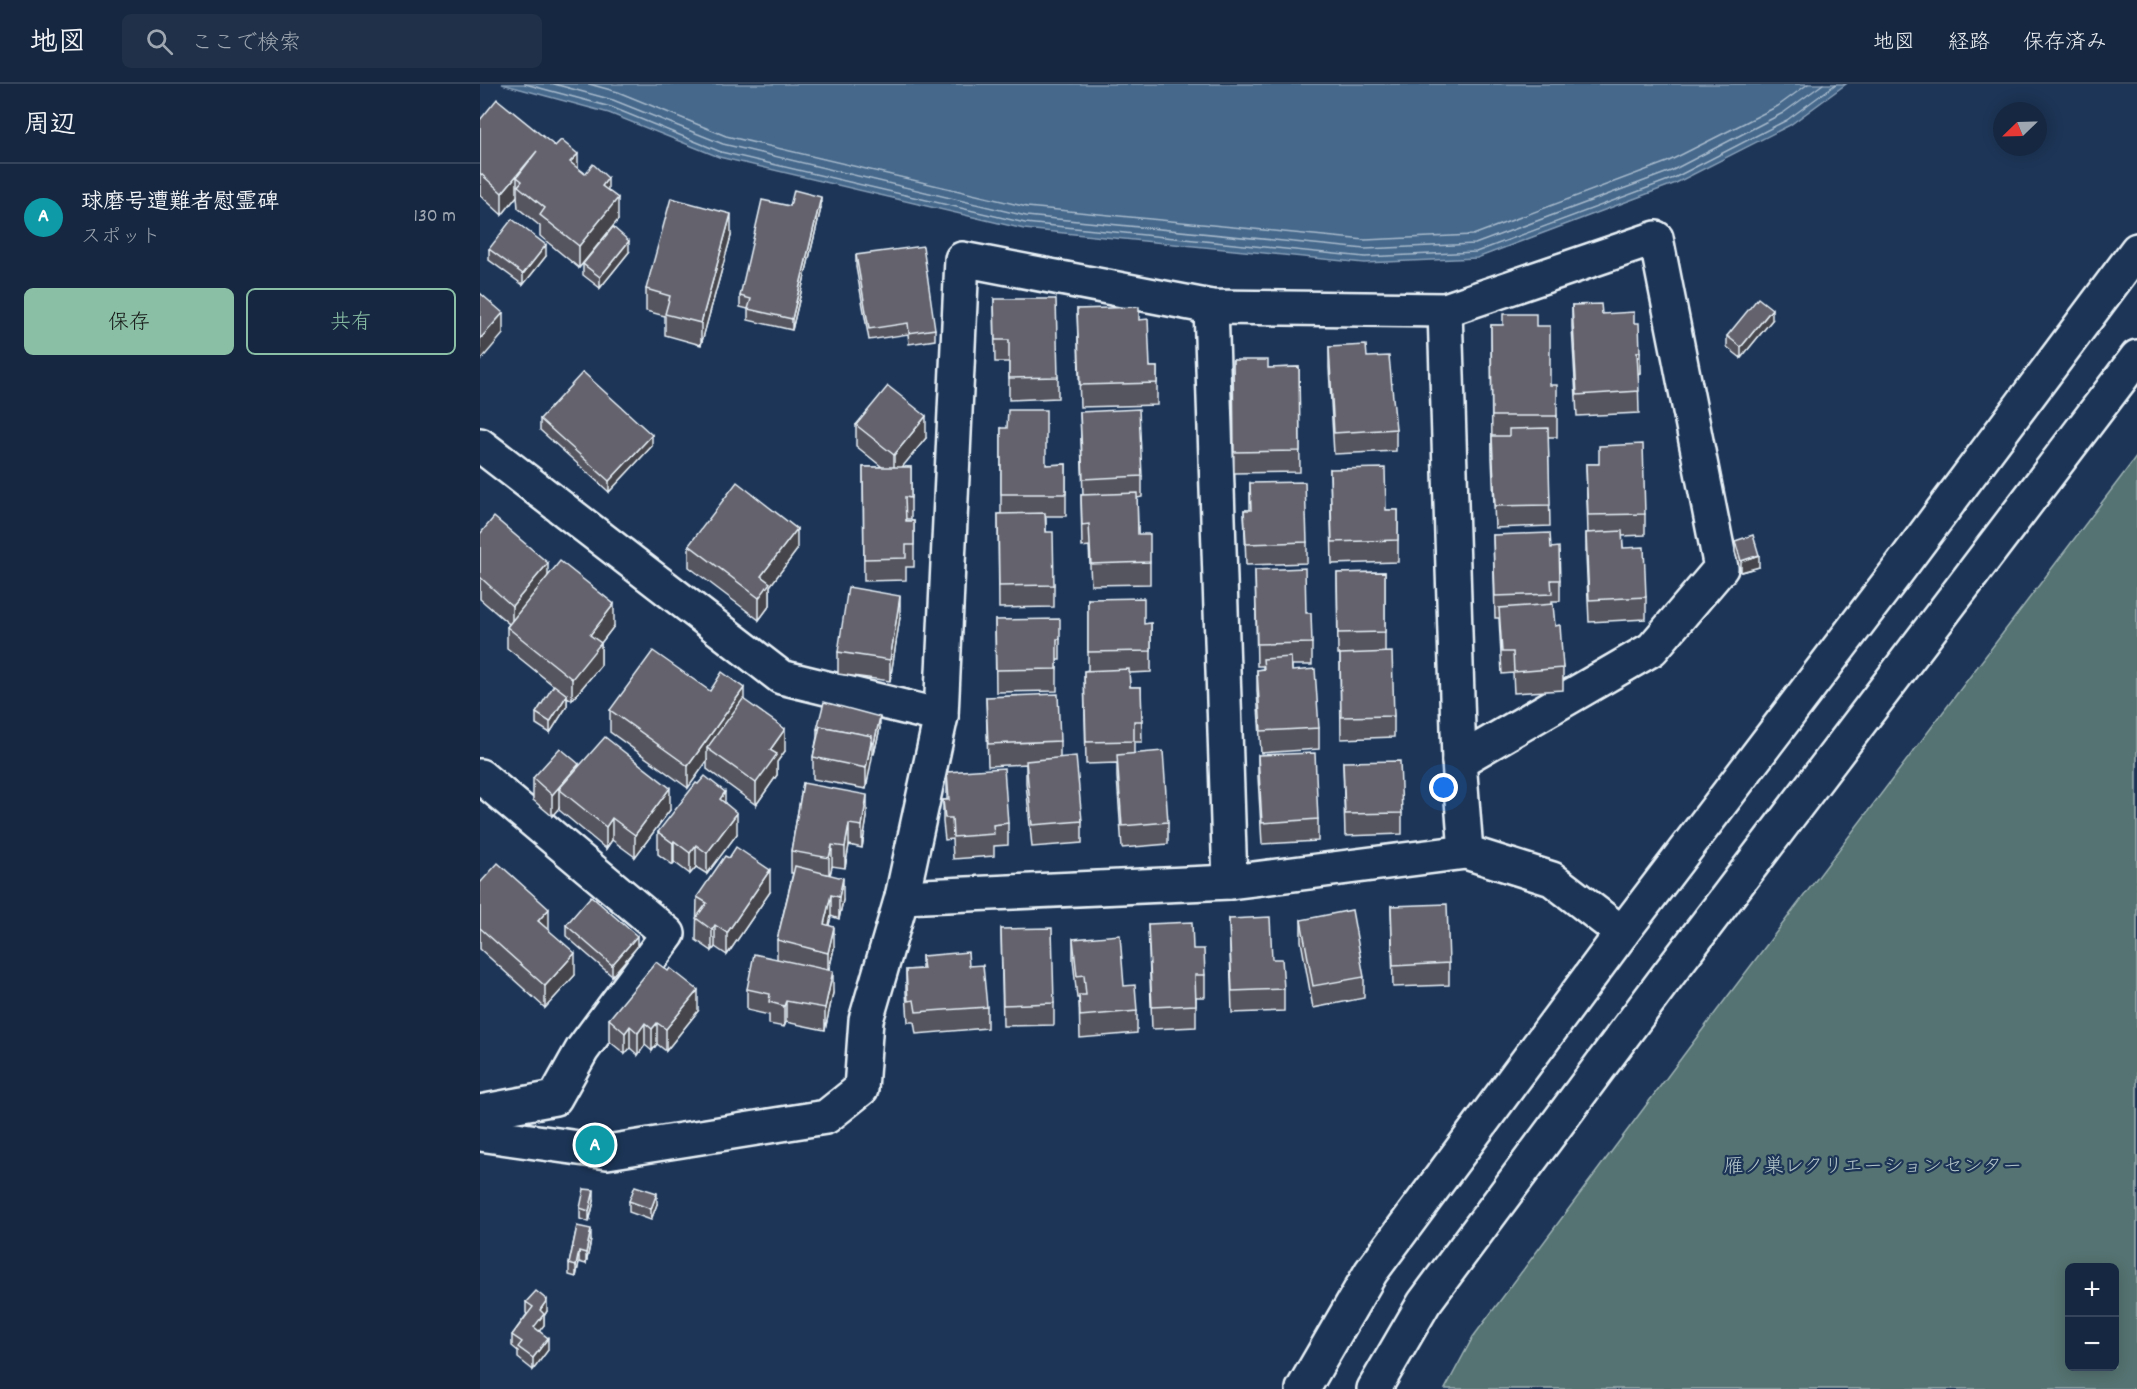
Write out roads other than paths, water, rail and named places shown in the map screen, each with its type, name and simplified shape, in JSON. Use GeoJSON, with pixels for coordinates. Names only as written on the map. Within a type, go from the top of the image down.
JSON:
{"type":"FeatureCollection","features":[{"type":"Feature","properties":{"kind":"street"},"geometry":{"type":"LineString","coordinates":[[480,1134],[607,1152],[826,1117],[861,1089],[866,1020],[902,897],[941,716],[962,259],[1211,307],[1445,310],[1656,238],[1721,568],[1652,649],[1459,761]]}},
{"type":"Feature","properties":{"kind":"street"},"geometry":{"type":"LineString","coordinates":[[1303,1389],[1371,1272],[1622,933],[1892,579],[2137,250]]}},
{"type":"Feature","properties":{"kind":"street"},"geometry":{"type":"LineString","coordinates":[[1211,307],[1230,882]]}},
{"type":"Feature","properties":{"kind":"street"},"geometry":{"type":"LineString","coordinates":[[1445,310],[1459,761],[1466,852]]}},
{"type":"Feature","properties":{"kind":"street"},"geometry":{"type":"LineString","coordinates":[[1374,1389],[1431,1294],[1662,983],[2137,357]]}},
{"type":"Feature","properties":{"kind":"street"},"geometry":{"type":"LineString","coordinates":[[484,458],[781,677],[941,716]]}},
{"type":"Feature","properties":{"kind":"street"},"geometry":{"type":"LineString","coordinates":[[480,776],[668,934],[582,1050],[555,1098],[480,1112]]}},
{"type":"Feature","properties":{"kind":"street"},"geometry":{"type":"LineString","coordinates":[[902,897],[1230,882],[1466,852],[1552,879],[1622,933]]}},
{"type":"Feature","properties":{"kind":"water"},"geometry":{"type":"Polygon","coordinates":[[[502,84],[1846,84],[1790,125],[1676,183],[1477,258],[1364,263],[1024,229],[719,157],[609,113],[502,84]]]}},
{"type":"Feature","properties":{"kind":"place","name":"球磨号遭難者慰霊碑"},"geometry":{"type":"Point","coordinates":[595,1145]}},
{"type":"Feature","properties":{"kind":"park label","name":"雁ノ巣レクリエーションセンター"},"geometry":{"type":"Point","coordinates":[1873,1168]}}]}
